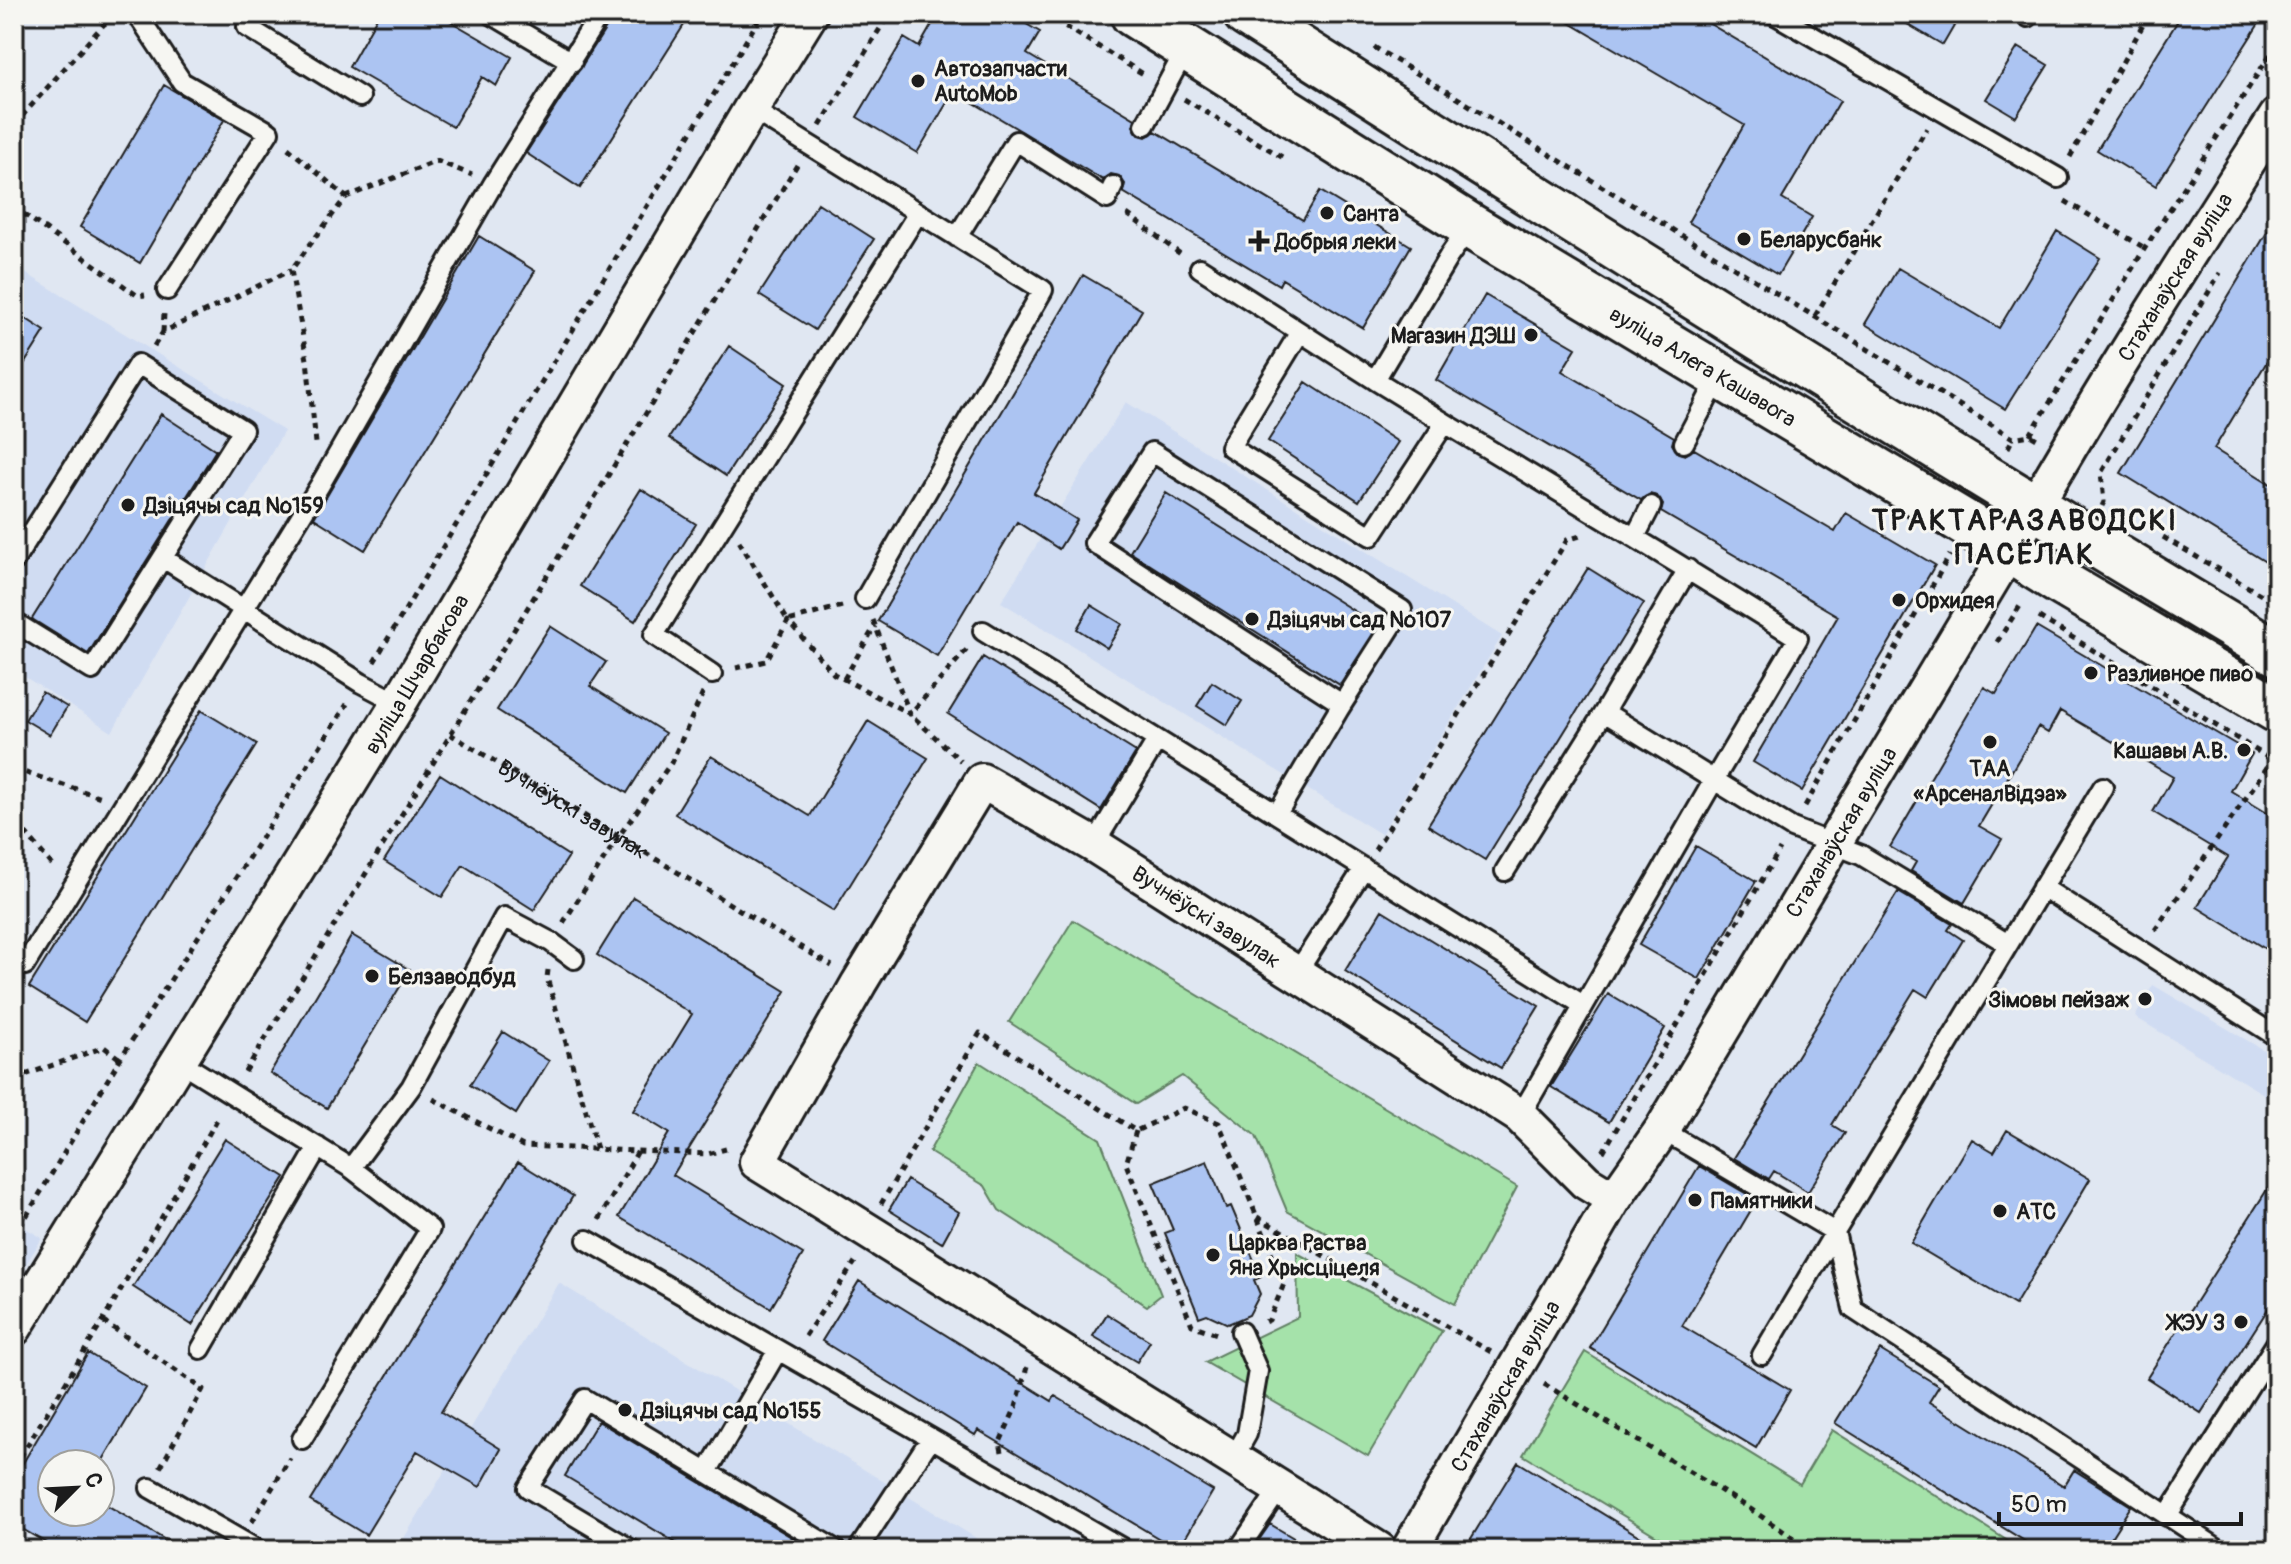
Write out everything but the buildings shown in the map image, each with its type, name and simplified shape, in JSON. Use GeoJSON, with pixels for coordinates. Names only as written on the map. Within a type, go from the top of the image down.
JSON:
{"type":"FeatureCollection","features":[{"type":"Feature","properties":{"kind":"main road","name":"вуліца Алега Кашавога"},"geometry":{"type":"LineString","coordinates":[[1133,14],[1470,226],[2277,710]]}},
{"type":"Feature","properties":{"kind":"main road"},"geometry":{"type":"LineString","coordinates":[[1246,14],[2034,507],[2277,653]]}},
{"type":"Feature","properties":{"kind":"street","name":"вуліца Шчарбакова"},"geometry":{"type":"LineString","coordinates":[[17,1316],[179,1061],[399,703],[810,14]]}},
{"type":"Feature","properties":{"kind":"street","name":"Стаханаўская вуліца"},"geometry":{"type":"LineString","coordinates":[[1409,1550],[1600,1190],[1662,1130],[2034,507],[2172,280],[2277,116]]}},
{"type":"Feature","properties":{"kind":"street","name":"Вучнёўскі завулак"},"geometry":{"type":"LineString","coordinates":[[982,781],[1094,845],[1520,1116],[1600,1190]]}},
{"type":"Feature","properties":{"kind":"street"},"geometry":{"type":"LineString","coordinates":[[982,781],[859,983],[757,1162],[876,1222],[1035,1335],[1379,1550]]}},
{"type":"Feature","properties":{"kind":"lane"},"geometry":{"type":"LineString","coordinates":[[137,14],[182,82],[269,132],[167,290]]}},
{"type":"Feature","properties":{"kind":"lane"},"geometry":{"type":"LineString","coordinates":[[255,14],[247,27],[360,97]]}},
{"type":"Feature","properties":{"kind":"lane"},"geometry":{"type":"LineString","coordinates":[[491,14],[572,62]]}},
{"type":"Feature","properties":{"kind":"lane"},"geometry":{"type":"LineString","coordinates":[[20,962],[72,889],[320,485],[493,184],[600,14]]}},
{"type":"Feature","properties":{"kind":"lane"},"geometry":{"type":"LineString","coordinates":[[1774,14],[2058,178]]}},
{"type":"Feature","properties":{"kind":"lane"},"geometry":{"type":"LineString","coordinates":[[1145,125],[1187,46]]}},
{"type":"Feature","properties":{"kind":"lane"},"geometry":{"type":"LineString","coordinates":[[751,109],[1043,290],[865,599]]}},
{"type":"Feature","properties":{"kind":"lane"},"geometry":{"type":"LineString","coordinates":[[957,237],[1016,141],[1110,192]]}},
{"type":"Feature","properties":{"kind":"lane"},"geometry":{"type":"LineString","coordinates":[[712,674],[654,635],[918,213]]}},
{"type":"Feature","properties":{"kind":"lane"},"geometry":{"type":"LineString","coordinates":[[1375,380],[1470,226]]}},
{"type":"Feature","properties":{"kind":"lane"},"geometry":{"type":"LineString","coordinates":[[1200,268],[1375,380],[1798,638],[1520,1116]]}},
{"type":"Feature","properties":{"kind":"lane"},"geometry":{"type":"LineString","coordinates":[[1300,332],[1230,447],[1345,520],[1371,536],[1445,423]]}},
{"type":"Feature","properties":{"kind":"lane"},"geometry":{"type":"LineString","coordinates":[[14,561],[138,364],[243,430],[92,670],[14,622]]}},
{"type":"Feature","properties":{"kind":"lane"},"geometry":{"type":"LineString","coordinates":[[1684,443],[1720,375]]}},
{"type":"Feature","properties":{"kind":"lane"},"geometry":{"type":"LineString","coordinates":[[1277,814],[1339,709],[1342,704],[1094,543],[1152,452],[1402,610],[1339,709]]}},
{"type":"Feature","properties":{"kind":"lane"},"geometry":{"type":"LineString","coordinates":[[1635,537],[1651,506]]}},
{"type":"Feature","properties":{"kind":"lane"},"geometry":{"type":"LineString","coordinates":[[163,558],[361,683],[399,703]]}},
{"type":"Feature","properties":{"kind":"lane"},"geometry":{"type":"LineString","coordinates":[[1505,871],[1688,569]]}},
{"type":"Feature","properties":{"kind":"lane"},"geometry":{"type":"LineString","coordinates":[[983,631],[1583,1005]]}},
{"type":"Feature","properties":{"kind":"lane"},"geometry":{"type":"LineString","coordinates":[[1604,712],[1792,828],[1861,855],[2008,944]]}},
{"type":"Feature","properties":{"kind":"lane"},"geometry":{"type":"LineString","coordinates":[[1094,845],[1157,740]]}},
{"type":"Feature","properties":{"kind":"lane"},"geometry":{"type":"LineString","coordinates":[[1762,1355],[2103,787]]}},
{"type":"Feature","properties":{"kind":"lane"},"geometry":{"type":"LineString","coordinates":[[1296,974],[1364,868]]}},
{"type":"Feature","properties":{"kind":"lane"},"geometry":{"type":"LineString","coordinates":[[2042,887],[2277,1037]]}},
{"type":"Feature","properties":{"kind":"lane"},"geometry":{"type":"LineString","coordinates":[[351,1168],[411,1087],[504,917],[551,942],[574,959]]}},
{"type":"Feature","properties":{"kind":"lane"},"geometry":{"type":"LineString","coordinates":[[179,1061],[351,1168],[430,1229],[302,1439]]}},
{"type":"Feature","properties":{"kind":"lane"},"geometry":{"type":"LineString","coordinates":[[1662,1130],[1835,1232],[1853,1309],[2220,1550]]}},
{"type":"Feature","properties":{"kind":"lane"},"geometry":{"type":"LineString","coordinates":[[201,1349],[318,1147]]}},
{"type":"Feature","properties":{"kind":"lane"},"geometry":{"type":"LineString","coordinates":[[587,1240],[1123,1549]]}},
{"type":"Feature","properties":{"kind":"lane"},"geometry":{"type":"LineString","coordinates":[[1233,1459],[1247,1434],[1258,1371],[1241,1332]]}},
{"type":"Feature","properties":{"kind":"lane"},"geometry":{"type":"LineString","coordinates":[[2167,1516],[2277,1342]]}},
{"type":"Feature","properties":{"kind":"lane"},"geometry":{"type":"LineString","coordinates":[[707,1472],[785,1354]]}},
{"type":"Feature","properties":{"kind":"lane"},"geometry":{"type":"LineString","coordinates":[[632,1550],[528,1488],[585,1399],[836,1550]]}},
{"type":"Feature","properties":{"kind":"lane"},"geometry":{"type":"LineString","coordinates":[[858,1550],[931,1438]]}},
{"type":"Feature","properties":{"kind":"lane"},"geometry":{"type":"LineString","coordinates":[[150,1488],[258,1550]]}},
{"type":"Feature","properties":{"kind":"lane"},"geometry":{"type":"LineString","coordinates":[[1238,1550],[1280,1488]]}},
{"type":"Feature","properties":{"kind":"path"},"geometry":{"type":"LineString","coordinates":[[14,125],[113,14]]}},
{"type":"Feature","properties":{"kind":"path"},"geometry":{"type":"LineString","coordinates":[[14,1237],[120,1059],[361,683],[762,14]]}},
{"type":"Feature","properties":{"kind":"path"},"geometry":{"type":"LineString","coordinates":[[14,1467],[103,1321],[232,1093],[889,14]]}},
{"type":"Feature","properties":{"kind":"path"},"geometry":{"type":"LineString","coordinates":[[2145,248],[2050,192],[2149,14]]}},
{"type":"Feature","properties":{"kind":"path"},"geometry":{"type":"LineString","coordinates":[[1372,45],[2013,438],[2030,435],[2145,248],[2277,44]]}},
{"type":"Feature","properties":{"kind":"path"},"geometry":{"type":"LineString","coordinates":[[1815,316],[1938,109]]}},
{"type":"Feature","properties":{"kind":"path"},"geometry":{"type":"LineString","coordinates":[[269,132],[346,197]]}},
{"type":"Feature","properties":{"kind":"path"},"geometry":{"type":"LineString","coordinates":[[151,350],[163,332],[291,270],[346,197],[437,161],[493,184]]}},
{"type":"Feature","properties":{"kind":"path"},"geometry":{"type":"LineString","coordinates":[[1110,192],[1200,268]]}},
{"type":"Feature","properties":{"kind":"path"},"geometry":{"type":"LineString","coordinates":[[14,207],[138,296],[167,290]]}},
{"type":"Feature","properties":{"kind":"path"},"geometry":{"type":"LineString","coordinates":[[291,270],[307,360],[320,485]]}},
{"type":"Feature","properties":{"kind":"path"},"geometry":{"type":"LineString","coordinates":[[2104,502],[2101,473],[2221,270]]}},
{"type":"Feature","properties":{"kind":"path"},"geometry":{"type":"LineString","coordinates":[[726,520],[788,621],[834,674],[910,714],[982,781]]}},
{"type":"Feature","properties":{"kind":"path"},"geometry":{"type":"LineString","coordinates":[[1364,868],[1567,540],[1615,525]]}},
{"type":"Feature","properties":{"kind":"path"},"geometry":{"type":"LineString","coordinates":[[2157,533],[2277,604]]}},
{"type":"Feature","properties":{"kind":"path"},"geometry":{"type":"LineString","coordinates":[[1600,1190],[1792,828],[1949,558]]}},
{"type":"Feature","properties":{"kind":"path"},"geometry":{"type":"LineString","coordinates":[[597,1149],[547,978],[551,942],[619,836],[671,763],[712,674],[766,661],[788,621],[865,599],[910,714]]}},
{"type":"Feature","properties":{"kind":"path"},"geometry":{"type":"LineString","coordinates":[[2020,606],[2275,761],[2141,950]]}},
{"type":"Feature","properties":{"kind":"path"},"geometry":{"type":"LineString","coordinates":[[844,679],[876,625]]}},
{"type":"Feature","properties":{"kind":"path"},"geometry":{"type":"LineString","coordinates":[[910,714],[983,631]]}},
{"type":"Feature","properties":{"kind":"path","name":"Вучнёўскі завулак"},"geometry":{"type":"LineString","coordinates":[[450,734],[859,983]]}},
{"type":"Feature","properties":{"kind":"path"},"geometry":{"type":"LineString","coordinates":[[14,769],[124,804]]}},
{"type":"Feature","properties":{"kind":"path"},"geometry":{"type":"LineString","coordinates":[[14,811],[27,835],[72,889]]}},
{"type":"Feature","properties":{"kind":"path"},"geometry":{"type":"LineString","coordinates":[[14,1028],[20,962]]}},
{"type":"Feature","properties":{"kind":"path"},"geometry":{"type":"LineString","coordinates":[[785,1354],[876,1222],[980,1033],[1136,1131]]}},
{"type":"Feature","properties":{"kind":"path"},"geometry":{"type":"LineString","coordinates":[[14,1079],[104,1047],[120,1059]]}},
{"type":"Feature","properties":{"kind":"path"},"geometry":{"type":"LineString","coordinates":[[411,1087],[523,1146],[708,1154],[771,1137]]}},
{"type":"Feature","properties":{"kind":"path"},"geometry":{"type":"LineString","coordinates":[[1184,1108],[1219,1123],[1284,1284],[1269,1320],[1227,1338],[1192,1325],[1126,1164],[1136,1131],[1184,1108]]}},
{"type":"Feature","properties":{"kind":"path"},"geometry":{"type":"LineString","coordinates":[[587,1240],[638,1151]]}},
{"type":"Feature","properties":{"kind":"path"},"geometry":{"type":"LineString","coordinates":[[14,1210],[25,1218]]}},
{"type":"Feature","properties":{"kind":"path"},"geometry":{"type":"LineString","coordinates":[[1257,1217],[1470,1339]]}},
{"type":"Feature","properties":{"kind":"path"},"geometry":{"type":"LineString","coordinates":[[103,1321],[203,1389],[150,1488]]}},
{"type":"Feature","properties":{"kind":"path"},"geometry":{"type":"LineString","coordinates":[[1005,1481],[1000,1442],[1016,1407],[1035,1335]]}},
{"type":"Feature","properties":{"kind":"path"},"geometry":{"type":"LineString","coordinates":[[1478,1362],[1494,1336]]}},
{"type":"Feature","properties":{"kind":"path"},"geometry":{"type":"LineString","coordinates":[[1544,1385],[1746,1506],[1811,1550]]}},
{"type":"Feature","properties":{"kind":"path"},"geometry":{"type":"LineString","coordinates":[[272,1488],[302,1439]]}},
{"type":"Feature","properties":{"kind":"path"},"geometry":{"type":"LineString","coordinates":[[14,1546],[20,1550]]}},
{"type":"Feature","properties":{"kind":"shaded area","name":"Дзіцячы сад №159"},"geometry":{"type":"Polygon","coordinates":[[[14,266],[284,431],[112,732],[14,670],[14,266]]]}},
{"type":"Feature","properties":{"kind":"shaded area","name":"Дзіцячы сад №107"},"geometry":{"type":"Polygon","coordinates":[[[1126,402],[1502,636],[1381,834],[1001,602],[1126,402]]]}},
{"type":"Feature","properties":{"kind":"shaded area"},"geometry":{"type":"Polygon","coordinates":[[[2153,985],[2277,1058],[2277,1102],[2135,1017],[2153,985]]]}},
{"type":"Feature","properties":{"kind":"shaded area"},"geometry":{"type":"Polygon","coordinates":[[[14,1221],[42,1238],[14,1284],[14,1221]]]}},
{"type":"Feature","properties":{"kind":"shaded area","name":"Дзіцячы сад №155"},"geometry":{"type":"Polygon","coordinates":[[[559,1283],[976,1538],[968,1550],[412,1550],[401,1543],[559,1283]]]}},
{"type":"Feature","properties":{"kind":"green space"},"geometry":{"type":"Polygon","coordinates":[[[1073,920],[1517,1187],[1455,1304],[1287,1211],[1256,1136],[1182,1076],[1136,1104],[1009,1022],[1073,920]]]}},
{"type":"Feature","properties":{"kind":"green space"},"geometry":{"type":"Polygon","coordinates":[[[979,1062],[1100,1139],[1161,1295],[1147,1306],[999,1210],[985,1186],[929,1152],[979,1062]]]}},
{"type":"Feature","properties":{"kind":"green space"},"geometry":{"type":"Polygon","coordinates":[[[1297,1253],[1442,1331],[1368,1456],[1205,1362],[1298,1317],[1297,1253]]]}},
{"type":"Feature","properties":{"kind":"green space"},"geometry":{"type":"Polygon","coordinates":[[[1585,1352],[1800,1484],[1832,1430],[2022,1550],[1680,1550],[1523,1455],[1585,1352]]]}},
{"type":"Feature","properties":{"kind":"place","name":"Автозапчасти AutoMob"},"geometry":{"type":"Point","coordinates":[918,81]}},
{"type":"Feature","properties":{"kind":"place","name":"Санта"},"geometry":{"type":"Point","coordinates":[1327,213]}},
{"type":"Feature","properties":{"kind":"place","name":"Беларусбанк"},"geometry":{"type":"Point","coordinates":[1744,239]}},
{"type":"Feature","properties":{"kind":"place","name":"Добрыя леки"},"geometry":{"type":"Point","coordinates":[1259,241]}},
{"type":"Feature","properties":{"kind":"place","name":"Магазин ДЭШ"},"geometry":{"type":"Point","coordinates":[1531,335]}},
{"type":"Feature","properties":{"kind":"place","name":"Дзіцячы сад №159"},"geometry":{"type":"Point","coordinates":[128,505]}},
{"type":"Feature","properties":{"kind":"place","name":"Орхидея"},"geometry":{"type":"Point","coordinates":[1899,600]}},
{"type":"Feature","properties":{"kind":"place","name":"Дзіцячы сад №107"},"geometry":{"type":"Point","coordinates":[1252,619]}},
{"type":"Feature","properties":{"kind":"place","name":"Разливное пиво"},"geometry":{"type":"Point","coordinates":[2091,673]}},
{"type":"Feature","properties":{"kind":"place","name":"ТАА «АрсеналВідэа»"},"geometry":{"type":"Point","coordinates":[1990,742]}},
{"type":"Feature","properties":{"kind":"place","name":"Кашавы А.В."},"geometry":{"type":"Point","coordinates":[2244,750]}},
{"type":"Feature","properties":{"kind":"place","name":"Белзаводбуд"},"geometry":{"type":"Point","coordinates":[372,976]}},
{"type":"Feature","properties":{"kind":"place","name":"Зімовы пейзаж"},"geometry":{"type":"Point","coordinates":[2145,999]}},
{"type":"Feature","properties":{"kind":"place","name":"Памятники"},"geometry":{"type":"Point","coordinates":[1695,1200]}},
{"type":"Feature","properties":{"kind":"place","name":"АТС"},"geometry":{"type":"Point","coordinates":[2000,1211]}},
{"type":"Feature","properties":{"kind":"place","name":"Царква Раства Яна Хрысціцеля"},"geometry":{"type":"Point","coordinates":[1213,1255]}},
{"type":"Feature","properties":{"kind":"place","name":"ЖЭУ 3"},"geometry":{"type":"Point","coordinates":[2241,1322]}},
{"type":"Feature","properties":{"kind":"place","name":"Дзіцячы сад №155"},"geometry":{"type":"Point","coordinates":[625,1410]}},
{"type":"Feature","properties":{"kind":"district","name":"ТРАКТАРАЗАВОДСКІ ПАСЁЛАК"},"geometry":{"type":"Point","coordinates":[2025,537]}}]}
